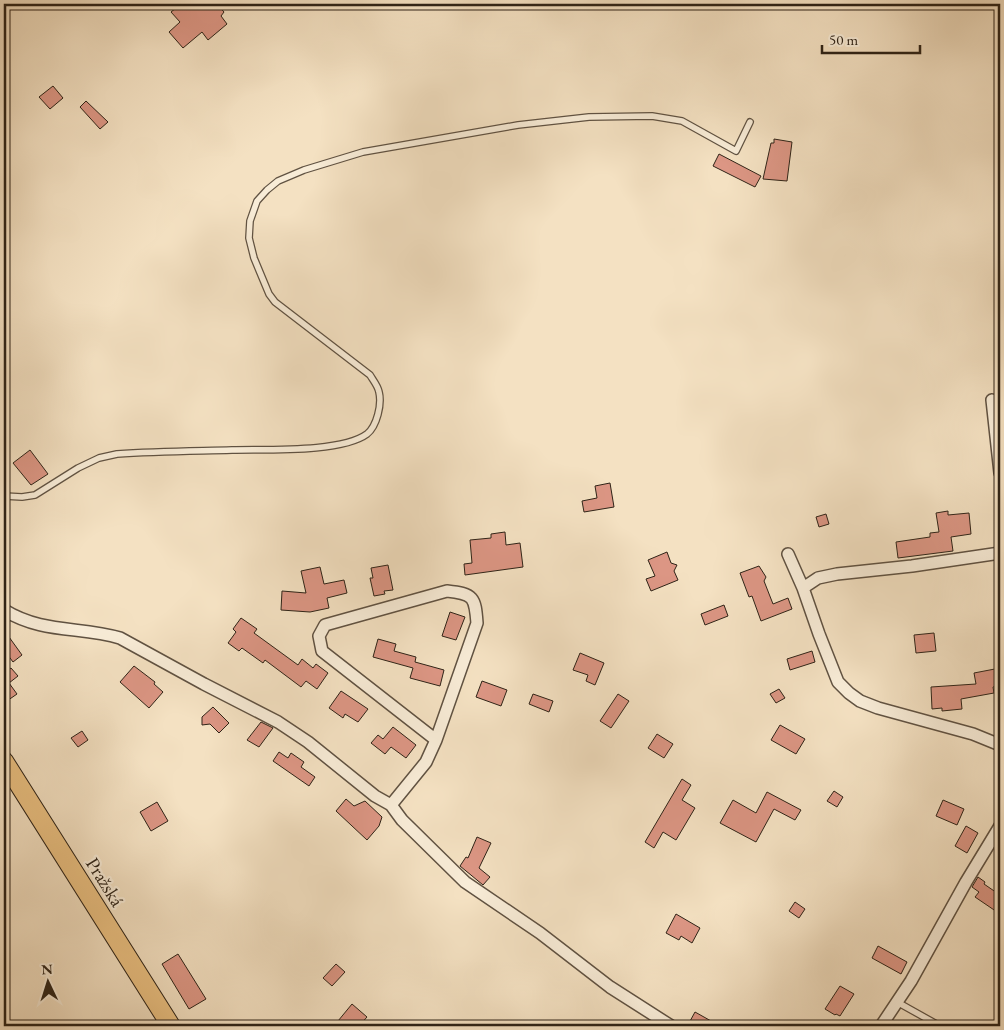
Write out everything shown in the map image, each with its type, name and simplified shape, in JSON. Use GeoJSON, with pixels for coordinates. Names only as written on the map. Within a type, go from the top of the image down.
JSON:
{"type":"FeatureCollection","features":[{"type":"Feature","properties":{"kind":"main road","name":"Pražská"},"geometry":{"type":"LineString","coordinates":[[4,761],[170,1026]]}},
{"type":"Feature","properties":{"kind":"street"},"geometry":{"type":"LineString","coordinates":[[992,400],[1000,473]]}},
{"type":"Feature","properties":{"kind":"street"},"geometry":{"type":"LineString","coordinates":[[803,588],[818,578],[837,574],[912,566],[1000,553]]}},
{"type":"Feature","properties":{"kind":"street"},"geometry":{"type":"LineString","coordinates":[[788,554],[803,588],[838,682],[849,693],[860,701],[878,708],[972,734],[1000,745]]}},
{"type":"Feature","properties":{"kind":"street"},"geometry":{"type":"LineString","coordinates":[[391,805],[426,762],[436,740],[477,623],[476,604],[466,593],[447,591],[325,625],[319,636],[322,652],[436,740]]}},
{"type":"Feature","properties":{"kind":"street"},"geometry":{"type":"LineString","coordinates":[[4,610],[33,624],[111,635],[128,641],[204,684],[278,722],[308,742],[375,796],[391,805],[402,820],[465,882],[540,933],[610,986],[671,1026]]}},
{"type":"Feature","properties":{"kind":"street"},"geometry":{"type":"LineString","coordinates":[[881,1026],[911,981],[966,882],[1000,826]]}},
{"type":"Feature","properties":{"kind":"lane"},"geometry":{"type":"LineString","coordinates":[[4,496],[22,497],[35,495],[78,468],[99,458],[117,454],[289,449],[330,445],[366,435],[374,428],[379,406],[379,392],[370,375],[275,302],[269,294],[254,258],[248,238],[250,221],[257,201],[278,181],[304,170],[362,152],[518,125],[589,117],[652,116],[682,121],[736,151],[750,122]]}},
{"type":"Feature","properties":{"kind":"lane"},"geometry":{"type":"LineString","coordinates":[[897,1002],[940,1026]]}},
{"type":"Feature","properties":{"kind":"building"},"geometry":{"type":"Polygon","coordinates":[[[181,4],[217,4],[224,12],[221,16],[227,24],[208,40],[202,32],[183,48],[169,32],[180,22],[171,12],[181,4]]]}},
{"type":"Feature","properties":{"kind":"building"},"geometry":{"type":"Polygon","coordinates":[[[53,86],[63,98],[50,109],[39,97],[53,86]]]}},
{"type":"Feature","properties":{"kind":"building"},"geometry":{"type":"Polygon","coordinates":[[[86,101],[108,122],[100,129],[80,107],[86,101]]]}},
{"type":"Feature","properties":{"kind":"building"},"geometry":{"type":"Polygon","coordinates":[[[774,139],[792,142],[787,181],[763,179],[771,143],[774,143],[774,139]]]}},
{"type":"Feature","properties":{"kind":"building"},"geometry":{"type":"Polygon","coordinates":[[[719,154],[761,176],[755,187],[713,166],[719,154]]]}},
{"type":"Feature","properties":{"kind":"building"},"geometry":{"type":"Polygon","coordinates":[[[30,450],[48,474],[31,485],[13,463],[30,450]]]}},
{"type":"Feature","properties":{"kind":"building"},"geometry":{"type":"Polygon","coordinates":[[[610,483],[614,507],[584,512],[582,501],[597,498],[595,486],[610,483]]]}},
{"type":"Feature","properties":{"kind":"building"},"geometry":{"type":"Polygon","coordinates":[[[948,511],[948,515],[969,513],[971,534],[951,537],[953,551],[898,558],[896,542],[930,537],[930,533],[939,532],[936,513],[948,511]]]}},
{"type":"Feature","properties":{"kind":"building"},"geometry":{"type":"Polygon","coordinates":[[[826,514],[829,524],[819,527],[816,517],[826,514]]]}},
{"type":"Feature","properties":{"kind":"building"},"geometry":{"type":"Polygon","coordinates":[[[505,532],[506,545],[520,543],[523,567],[465,575],[464,564],[472,563],[470,540],[491,538],[491,534],[505,532]]]}},
{"type":"Feature","properties":{"kind":"building"},"geometry":{"type":"Polygon","coordinates":[[[667,552],[671,563],[677,565],[674,571],[678,580],[651,591],[646,579],[655,576],[648,560],[667,552]]]}},
{"type":"Feature","properties":{"kind":"building"},"geometry":{"type":"Polygon","coordinates":[[[388,565],[393,590],[384,591],[385,594],[374,596],[370,578],[373,578],[371,568],[388,565]]]}},
{"type":"Feature","properties":{"kind":"building"},"geometry":{"type":"Polygon","coordinates":[[[759,566],[766,577],[764,581],[773,604],[788,598],[792,609],[761,621],[752,596],[749,597],[740,573],[759,566]]]}},
{"type":"Feature","properties":{"kind":"building"},"geometry":{"type":"Polygon","coordinates":[[[320,567],[324,584],[344,580],[347,593],[327,598],[329,608],[310,612],[281,610],[282,591],[306,593],[301,571],[320,567]]]}},
{"type":"Feature","properties":{"kind":"building"},"geometry":{"type":"Polygon","coordinates":[[[724,605],[728,616],[705,625],[701,614],[724,605]]]}},
{"type":"Feature","properties":{"kind":"building"},"geometry":{"type":"Polygon","coordinates":[[[450,612],[465,617],[456,640],[442,636],[450,612]]]}},
{"type":"Feature","properties":{"kind":"building"},"geometry":{"type":"Polygon","coordinates":[[[241,618],[257,629],[254,633],[298,665],[302,659],[313,668],[316,664],[328,673],[317,689],[306,681],[301,687],[265,660],[263,663],[242,648],[239,651],[228,643],[236,632],[233,629],[241,618]]]}},
{"type":"Feature","properties":{"kind":"building"},"geometry":{"type":"Polygon","coordinates":[[[4,630],[22,655],[13,662],[4,650],[4,630]]]}},
{"type":"Feature","properties":{"kind":"building"},"geometry":{"type":"Polygon","coordinates":[[[934,633],[936,651],[916,653],[914,635],[934,633]]]}},
{"type":"Feature","properties":{"kind":"building"},"geometry":{"type":"Polygon","coordinates":[[[378,639],[396,644],[394,651],[416,657],[415,662],[444,670],[440,686],[410,678],[413,668],[373,657],[378,639]]]}},
{"type":"Feature","properties":{"kind":"building"},"geometry":{"type":"Polygon","coordinates":[[[812,651],[815,662],[790,670],[787,659],[812,651]]]}},
{"type":"Feature","properties":{"kind":"building"},"geometry":{"type":"Polygon","coordinates":[[[580,653],[604,663],[595,685],[586,681],[588,675],[573,670],[580,653]]]}},
{"type":"Feature","properties":{"kind":"building"},"geometry":{"type":"Polygon","coordinates":[[[134,666],[155,682],[154,684],[163,692],[149,708],[120,682],[134,666]]]}},
{"type":"Feature","properties":{"kind":"building"},"geometry":{"type":"Polygon","coordinates":[[[11,668],[18,676],[9,683],[17,694],[4,703],[4,673],[11,668]]]}},
{"type":"Feature","properties":{"kind":"building"},"geometry":{"type":"Polygon","coordinates":[[[1000,668],[1000,685],[993,687],[994,693],[961,699],[962,709],[942,711],[942,708],[932,709],[931,687],[976,684],[974,673],[1000,668]]]}},
{"type":"Feature","properties":{"kind":"building"},"geometry":{"type":"Polygon","coordinates":[[[482,681],[507,690],[501,706],[476,697],[482,681]]]}},
{"type":"Feature","properties":{"kind":"building"},"geometry":{"type":"Polygon","coordinates":[[[779,689],[785,698],[776,703],[770,694],[779,689]]]}},
{"type":"Feature","properties":{"kind":"building"},"geometry":{"type":"Polygon","coordinates":[[[341,691],[368,709],[358,722],[345,714],[343,718],[329,708],[341,691]]]}},
{"type":"Feature","properties":{"kind":"building"},"geometry":{"type":"Polygon","coordinates":[[[533,694],[553,701],[549,712],[529,704],[533,694]]]}},
{"type":"Feature","properties":{"kind":"building"},"geometry":{"type":"Polygon","coordinates":[[[618,694],[629,701],[611,728],[600,721],[618,694]]]}},
{"type":"Feature","properties":{"kind":"building"},"geometry":{"type":"Polygon","coordinates":[[[213,707],[229,723],[219,733],[210,724],[202,725],[202,717],[213,707]]]}},
{"type":"Feature","properties":{"kind":"building"},"geometry":{"type":"Polygon","coordinates":[[[261,722],[273,728],[259,747],[247,740],[261,722]]]}},
{"type":"Feature","properties":{"kind":"building"},"geometry":{"type":"Polygon","coordinates":[[[780,725],[805,739],[796,754],[771,740],[780,725]]]}},
{"type":"Feature","properties":{"kind":"building"},"geometry":{"type":"Polygon","coordinates":[[[393,727],[416,745],[406,758],[391,747],[385,754],[371,743],[378,735],[383,739],[393,727]]]}},
{"type":"Feature","properties":{"kind":"building"},"geometry":{"type":"Polygon","coordinates":[[[82,731],[88,740],[78,747],[71,738],[82,731]]]}},
{"type":"Feature","properties":{"kind":"building"},"geometry":{"type":"Polygon","coordinates":[[[657,734],[673,744],[664,758],[648,748],[657,734]]]}},
{"type":"Feature","properties":{"kind":"building"},"geometry":{"type":"Polygon","coordinates":[[[279,752],[288,758],[291,753],[304,762],[301,767],[315,777],[309,786],[273,761],[279,752]]]}},
{"type":"Feature","properties":{"kind":"building"},"geometry":{"type":"Polygon","coordinates":[[[682,779],[691,785],[682,800],[695,808],[676,840],[663,832],[654,848],[645,842],[682,779]]]}},
{"type":"Feature","properties":{"kind":"building"},"geometry":{"type":"Polygon","coordinates":[[[834,791],[843,797],[837,807],[827,801],[834,791]]]}},
{"type":"Feature","properties":{"kind":"building"},"geometry":{"type":"Polygon","coordinates":[[[767,792],[801,810],[795,820],[774,809],[756,842],[720,823],[733,800],[756,813],[767,792]]]}},
{"type":"Feature","properties":{"kind":"building"},"geometry":{"type":"Polygon","coordinates":[[[346,799],[354,806],[365,801],[382,817],[379,826],[367,840],[336,811],[346,799]]]}},
{"type":"Feature","properties":{"kind":"building"},"geometry":{"type":"Polygon","coordinates":[[[943,800],[964,809],[957,825],[936,816],[943,800]]]}},
{"type":"Feature","properties":{"kind":"building"},"geometry":{"type":"Polygon","coordinates":[[[157,802],[168,821],[151,831],[140,812],[157,802]]]}},
{"type":"Feature","properties":{"kind":"building"},"geometry":{"type":"Polygon","coordinates":[[[966,826],[978,833],[967,853],[955,846],[966,826]]]}},
{"type":"Feature","properties":{"kind":"building"},"geometry":{"type":"Polygon","coordinates":[[[477,837],[491,843],[479,868],[490,877],[483,885],[460,866],[466,857],[468,858],[477,837]]]}},
{"type":"Feature","properties":{"kind":"building"},"geometry":{"type":"Polygon","coordinates":[[[978,877],[985,882],[984,884],[1000,895],[1000,914],[975,897],[979,892],[972,887],[978,877]]]}},
{"type":"Feature","properties":{"kind":"building"},"geometry":{"type":"Polygon","coordinates":[[[795,902],[805,909],[799,918],[789,911],[795,902]]]}},
{"type":"Feature","properties":{"kind":"building"},"geometry":{"type":"Polygon","coordinates":[[[676,914],[700,928],[692,943],[681,936],[679,940],[666,933],[676,914]]]}},
{"type":"Feature","properties":{"kind":"building"},"geometry":{"type":"Polygon","coordinates":[[[878,946],[907,962],[901,974],[872,958],[878,946]]]}},
{"type":"Feature","properties":{"kind":"building"},"geometry":{"type":"Polygon","coordinates":[[[178,954],[206,999],[189,1009],[162,964],[178,954]]]}},
{"type":"Feature","properties":{"kind":"building"},"geometry":{"type":"Polygon","coordinates":[[[336,964],[345,972],[332,986],[323,978],[336,964]]]}},
{"type":"Feature","properties":{"kind":"building"},"geometry":{"type":"Polygon","coordinates":[[[840,986],[854,994],[840,1016],[825,1009],[840,986]]]}},
{"type":"Feature","properties":{"kind":"building"},"geometry":{"type":"Polygon","coordinates":[[[352,1004],[367,1017],[359,1026],[344,1026],[338,1021],[352,1004]]]}},
{"type":"Feature","properties":{"kind":"building"},"geometry":{"type":"Polygon","coordinates":[[[695,1012],[720,1026],[696,1026],[689,1023],[695,1012]]]}}]}
